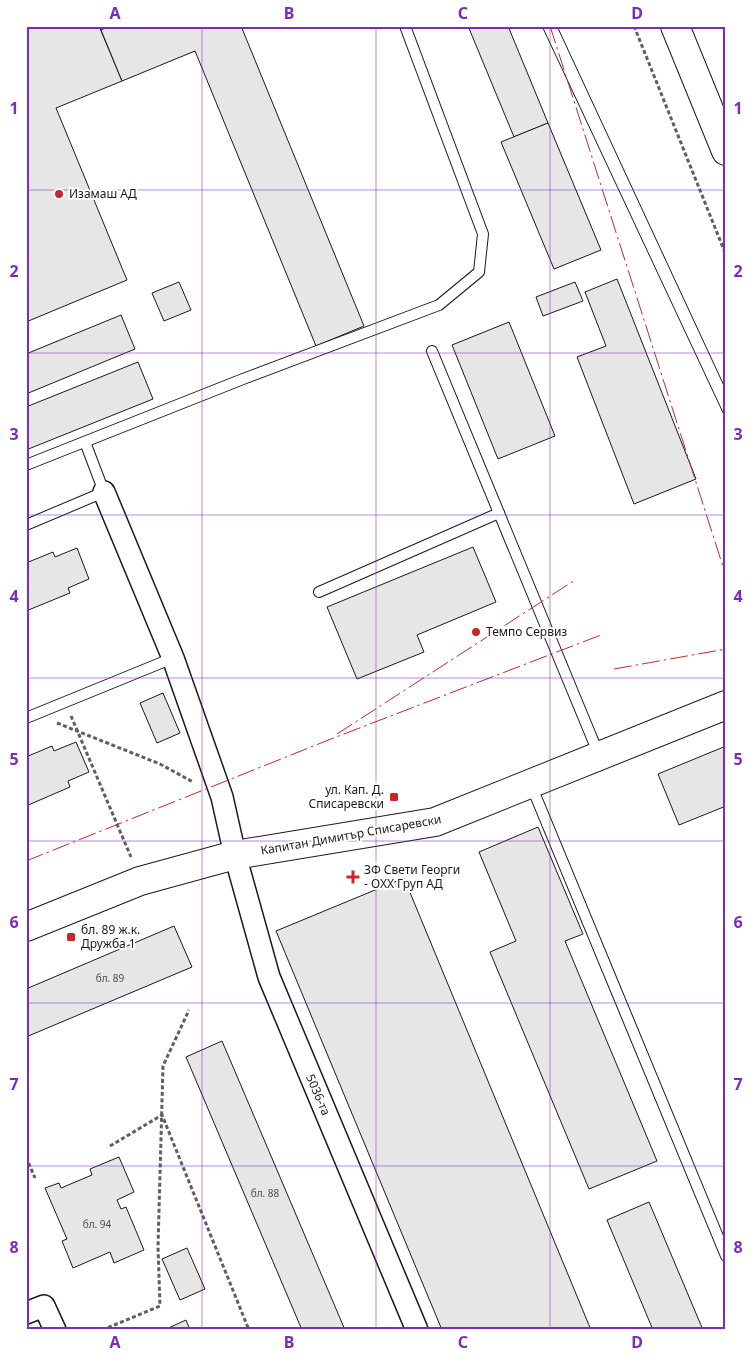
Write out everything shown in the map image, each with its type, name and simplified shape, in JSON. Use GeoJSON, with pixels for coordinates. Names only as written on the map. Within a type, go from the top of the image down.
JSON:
{"type":"FeatureCollection","features":[{"type":"Feature","properties":{"kind":"street"},"geometry":{"type":"LineString","coordinates":[[676,26],[726,151]]}},
{"type":"Feature","properties":{"kind":"street","name":"5036-та"},"geometry":{"type":"LineString","coordinates":[[104,492],[173,658],[222,798],[234,856],[269,977],[416,1330]]}},
{"type":"Feature","properties":{"kind":"street","name":"Капитан Димитър Списаревски"},"geometry":{"type":"LineString","coordinates":[[26,927],[140,881],[234,856],[436,822],[531,785],[726,704]]}},
{"type":"Feature","properties":{"kind":"street"},"geometry":{"type":"LineString","coordinates":[[35,1310],[55,1330]]}},
{"type":"Feature","properties":{"kind":"lane"},"geometry":{"type":"LineString","coordinates":[[26,465],[243,379],[439,305],[480,272],[483,234],[405,26]]}},
{"type":"Feature","properties":{"kind":"lane"},"geometry":{"type":"LineString","coordinates":[[432,351],[600,756]]}},
{"type":"Feature","properties":{"kind":"lane"},"geometry":{"type":"LineString","coordinates":[[26,525],[104,492],[85,442]]}},
{"type":"Feature","properties":{"kind":"lane"},"geometry":{"type":"LineString","coordinates":[[319,592],[499,513]]}},
{"type":"Feature","properties":{"kind":"lane"},"geometry":{"type":"LineString","coordinates":[[30,716],[173,658]]}},
{"type":"Feature","properties":{"kind":"lane"},"geometry":{"type":"LineString","coordinates":[[531,785],[726,1256]]}},
{"type":"Feature","properties":{"kind":"path"},"geometry":{"type":"LineString","coordinates":[[634,26],[726,255]]}},
{"type":"Feature","properties":{"kind":"path"},"geometry":{"type":"LineString","coordinates":[[66,702],[140,881]]}},
{"type":"Feature","properties":{"kind":"path"},"geometry":{"type":"LineString","coordinates":[[30,716],[78,732],[160,764],[222,798]]}},
{"type":"Feature","properties":{"kind":"path"},"geometry":{"type":"LineString","coordinates":[[102,1330],[160,1306],[158,1246],[163,1066],[189,1010]]}},
{"type":"Feature","properties":{"kind":"path"},"geometry":{"type":"LineString","coordinates":[[110,1146],[162,1115]]}},
{"type":"Feature","properties":{"kind":"path"},"geometry":{"type":"LineString","coordinates":[[162,1115],[249,1330]]}},
{"type":"Feature","properties":{"kind":"path"},"geometry":{"type":"LineString","coordinates":[[26,1158],[35,1178]]}},
{"type":"Feature","properties":{"kind":"building","name":"Изамаш АД"},"geometry":{"type":"Polygon","coordinates":[[[26,26],[99,26],[122,81],[56,108],[127,280],[26,322],[26,26]]]}},
{"type":"Feature","properties":{"kind":"building"},"geometry":{"type":"Polygon","coordinates":[[[109,26],[241,26],[364,326],[316,346],[195,51],[122,81],[101,30],[109,26]]]}},
{"type":"Feature","properties":{"kind":"building"},"geometry":{"type":"Polygon","coordinates":[[[468,26],[508,26],[548,123],[514,137],[468,26]]]}},
{"type":"Feature","properties":{"kind":"building"},"geometry":{"type":"Polygon","coordinates":[[[548,123],[601,250],[554,269],[501,142],[548,123]]]}},
{"type":"Feature","properties":{"kind":"building"},"geometry":{"type":"Polygon","coordinates":[[[617,279],[696,479],[634,504],[577,357],[606,346],[585,292],[617,279]]]}},
{"type":"Feature","properties":{"kind":"building"},"geometry":{"type":"Polygon","coordinates":[[[179,282],[191,310],[164,321],[152,293],[179,282]]]}},
{"type":"Feature","properties":{"kind":"building"},"geometry":{"type":"Polygon","coordinates":[[[575,282],[583,301],[543,316],[536,297],[575,282]]]}},
{"type":"Feature","properties":{"kind":"building"},"geometry":{"type":"Polygon","coordinates":[[[121,315],[135,349],[26,394],[26,354],[121,315]]]}},
{"type":"Feature","properties":{"kind":"building"},"geometry":{"type":"Polygon","coordinates":[[[509,322],[555,436],[498,459],[452,345],[509,322]]]}},
{"type":"Feature","properties":{"kind":"building"},"geometry":{"type":"Polygon","coordinates":[[[138,362],[153,399],[26,450],[26,407],[138,362]]]}},
{"type":"Feature","properties":{"kind":"building"},"geometry":{"type":"Polygon","coordinates":[[[473,547],[496,602],[417,635],[424,652],[357,679],[327,607],[473,547]]]}},
{"type":"Feature","properties":{"kind":"building"},"geometry":{"type":"Polygon","coordinates":[[[77,548],[89,579],[68,588],[70,593],[26,611],[26,563],[53,552],[55,557],[77,548]]]}},
{"type":"Feature","properties":{"kind":"building"},"geometry":{"type":"Polygon","coordinates":[[[163,693],[180,733],[157,743],[140,703],[163,693]]]}},
{"type":"Feature","properties":{"kind":"building"},"geometry":{"type":"Polygon","coordinates":[[[76,742],[89,772],[68,781],[70,787],[26,806],[26,757],[52,746],[54,751],[76,742]]]}},
{"type":"Feature","properties":{"kind":"building"},"geometry":{"type":"Polygon","coordinates":[[[726,746],[726,806],[679,825],[658,774],[726,746]]]}},
{"type":"Feature","properties":{"kind":"building"},"geometry":{"type":"Polygon","coordinates":[[[538,827],[583,934],[565,941],[657,1161],[589,1189],[490,952],[516,941],[479,852],[538,827]]]}},
{"type":"Feature","properties":{"kind":"building"},"geometry":{"type":"Polygon","coordinates":[[[404,878],[591,1330],[442,1330],[276,931],[404,878]]]}},
{"type":"Feature","properties":{"kind":"building"},"geometry":{"type":"Polygon","coordinates":[[[174,926],[192,967],[26,1037],[26,989],[174,926]]]}},
{"type":"Feature","properties":{"kind":"building"},"geometry":{"type":"Polygon","coordinates":[[[222,1041],[345,1330],[302,1330],[186,1057],[222,1041]]]}},
{"type":"Feature","properties":{"kind":"building"},"geometry":{"type":"Polygon","coordinates":[[[119,1157],[134,1192],[117,1200],[121,1209],[126,1207],[144,1250],[114,1263],[110,1252],[73,1268],[62,1241],[67,1239],[45,1188],[59,1183],[61,1188],[92,1175],[90,1169],[119,1157]]]}},
{"type":"Feature","properties":{"kind":"building"},"geometry":{"type":"Polygon","coordinates":[[[649,1202],[703,1330],[653,1330],[607,1220],[649,1202]]]}},
{"type":"Feature","properties":{"kind":"building"},"geometry":{"type":"Polygon","coordinates":[[[187,1248],[205,1289],[180,1300],[162,1259],[187,1248]]]}},
{"type":"Feature","properties":{"kind":"building"},"geometry":{"type":"Polygon","coordinates":[[[186,1320],[190,1330],[164,1330],[186,1320]]]}},
{"type":"Feature","properties":{"kind":"tram line"},"geometry":{"type":"LineString","coordinates":[[542,26],[726,419]]}},
{"type":"Feature","properties":{"kind":"tram line"},"geometry":{"type":"LineString","coordinates":[[557,26],[726,390]]}},
{"type":"Feature","properties":{"kind":"power"},"geometry":{"type":"LineString","coordinates":[[550,26],[726,576]]}},
{"type":"Feature","properties":{"kind":"power"},"geometry":{"type":"LineString","coordinates":[[337,734],[575,580]]}},
{"type":"Feature","properties":{"kind":"power"},"geometry":{"type":"LineString","coordinates":[[26,861],[331,739],[601,635]]}},
{"type":"Feature","properties":{"kind":"power"},"geometry":{"type":"LineString","coordinates":[[614,669],[726,649]]}},
{"type":"Feature","properties":{"kind":"place","name":"Изамаш АД"},"geometry":{"type":"Point","coordinates":[59,194]}},
{"type":"Feature","properties":{"kind":"place","name":"Темпо Сервиз"},"geometry":{"type":"Point","coordinates":[476,632]}},
{"type":"Feature","properties":{"kind":"place","name":"ул. Кап. Д. Списаревски"},"geometry":{"type":"Point","coordinates":[394,797]}},
{"type":"Feature","properties":{"kind":"place","name":"ЗФ Свети Георги - ОХХ Груп АД"},"geometry":{"type":"Point","coordinates":[353,877]}},
{"type":"Feature","properties":{"kind":"place","name":"бл. 89 ж.к. Дружба 1"},"geometry":{"type":"Point","coordinates":[71,937]}}]}
